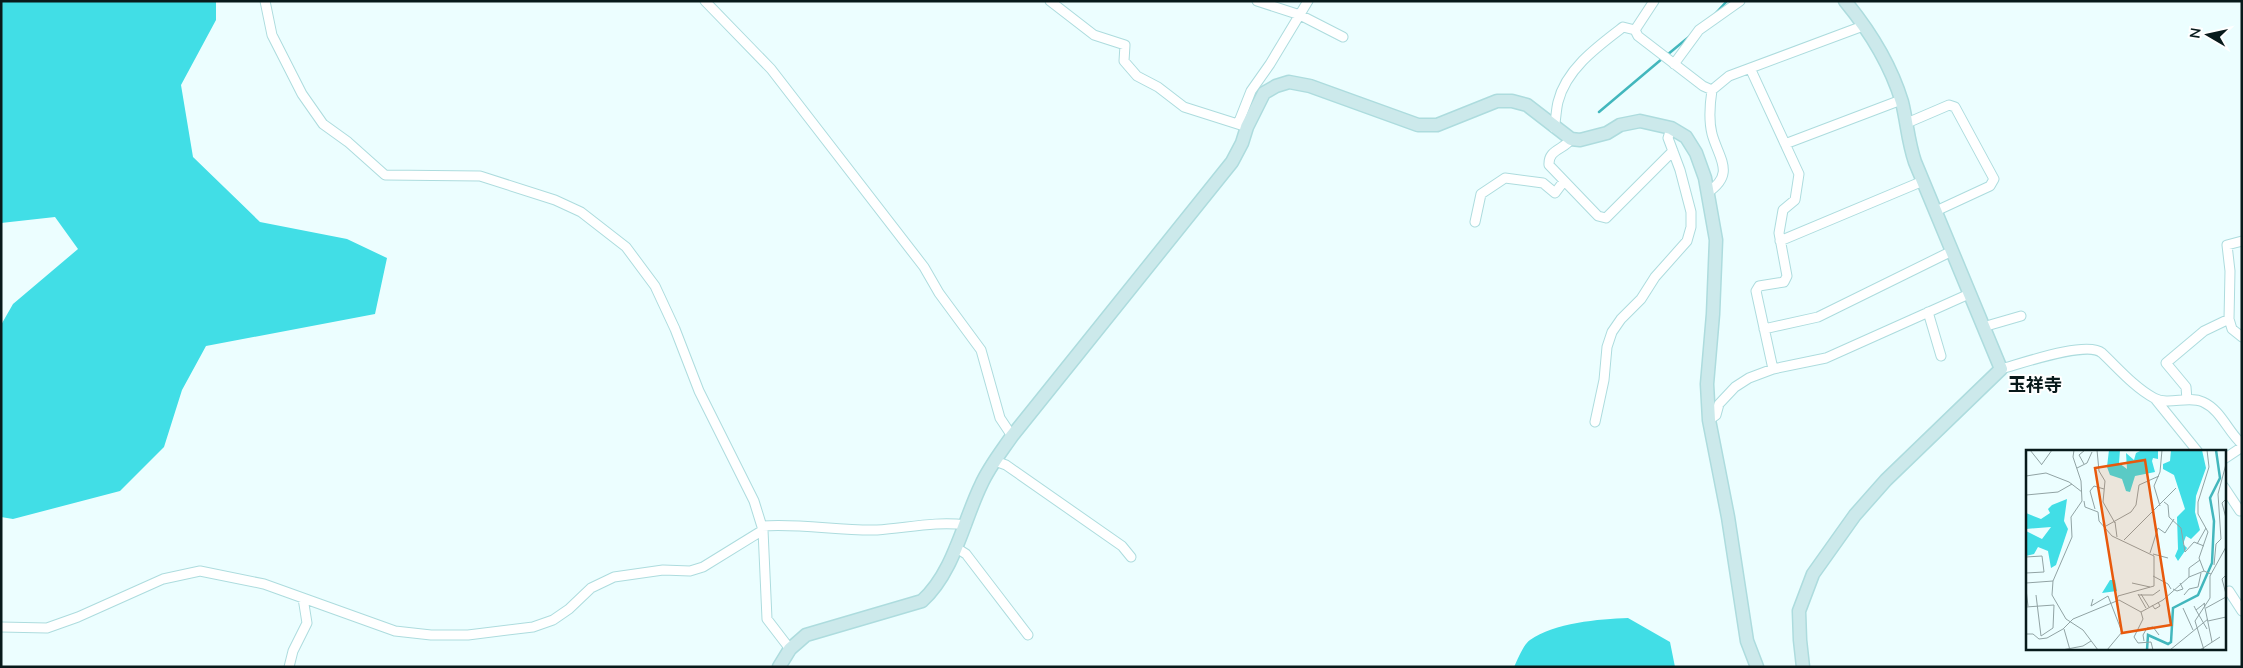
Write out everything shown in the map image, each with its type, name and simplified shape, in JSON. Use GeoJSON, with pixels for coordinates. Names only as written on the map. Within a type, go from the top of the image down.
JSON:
{"type":"FeatureCollection","features":[{"type":"Feature","properties":{"kind":"street"},"geometry":{"type":"LineString","coordinates":[[265,1],[272,35],[302,94],[323,124],[348,142],[385,175],[480,176],[488,178],[555,200],[581,212],[626,247],[655,286],[675,329],[699,391],[754,501],[762,528],[767,619],[790,650]]}},
{"type":"Feature","properties":{"kind":"street"},"geometry":{"type":"LineString","coordinates":[[705,1],[771,69],[924,267],[940,293],[981,350],[1000,418],[1012,436]]}},
{"type":"Feature","properties":{"kind":"street"},"geometry":{"type":"LineString","coordinates":[[1050,1],[1094,35],[1125,45],[1124,61],[1137,76],[1158,87],[1184,107],[1242,126]]}},
{"type":"Feature","properties":{"kind":"street"},"geometry":{"type":"LineString","coordinates":[[1256,1],[1300,15],[1343,37]]}},
{"type":"Feature","properties":{"kind":"street"},"geometry":{"type":"LineString","coordinates":[[778,667],[790,650],[806,634],[922,601],[932,592],[966,525],[981,484],[1012,436],[1232,162],[1242,143],[1242,126],[1251,91],[1270,64],[1308,1]]}},
{"type":"Feature","properties":{"kind":"street"},"geometry":{"type":"LineString","coordinates":[[1635,30],[1654,1]]}},
{"type":"Feature","properties":{"kind":"street"},"geometry":{"type":"LineString","coordinates":[[1674,64],[1699,30],[1740,1]]}},
{"type":"Feature","properties":{"kind":"street"},"geometry":{"type":"LineString","coordinates":[[1845,1],[1882,56],[1901,100],[1907,123],[1908,142],[2001,370]]}},
{"type":"Feature","properties":{"kind":"street"},"geometry":{"type":"LineString","coordinates":[[1712,90],[1729,76],[1863,26]]}},
{"type":"Feature","properties":{"kind":"street"},"geometry":{"type":"LineString","coordinates":[[1554,128],[1558,101],[1563,89],[1579,65],[1623,27],[1635,30],[1638,36],[1712,90]]}},
{"type":"Feature","properties":{"kind":"street"},"geometry":{"type":"LineString","coordinates":[[1750,68],[1799,174],[1795,200],[1783,210],[1778,233],[1787,276],[1784,282],[1759,286],[1756,291],[1773,369]]}},
{"type":"Feature","properties":{"kind":"street"},"geometry":{"type":"LineString","coordinates":[[1242,126],[1264,93],[1276,86],[1289,82],[1310,86],[1418,125],[1437,125],[1497,101],[1512,101],[1528,105],[1542,115],[1554,128],[1571,139],[1580,140],[1607,133],[1620,125],[1640,121],[1671,128],[1686,137],[1696,153],[1707,193],[1716,240],[1717,258],[1706,384],[1709,420],[1728,517],[1744,625],[1747,640],[1757,667]]}},
{"type":"Feature","properties":{"kind":"street"},"geometry":{"type":"LineString","coordinates":[[1707,193],[1721,180],[1725,169],[1712,133],[1712,90]]}},
{"type":"Feature","properties":{"kind":"street"},"geometry":{"type":"LineString","coordinates":[[1785,144],[1901,100]]}},
{"type":"Feature","properties":{"kind":"street"},"geometry":{"type":"LineString","coordinates":[[1907,123],[1949,105],[1955,107],[1994,179],[1990,186],[1936,211]]}},
{"type":"Feature","properties":{"kind":"street"},"geometry":{"type":"LineString","coordinates":[[1595,422],[1604,380],[1607,347],[1612,332],[1621,319],[1641,299],[1655,277],[1687,241],[1691,227],[1691,212],[1680,170],[1668,138],[1671,128]]}},
{"type":"Feature","properties":{"kind":"street"},"geometry":{"type":"LineString","coordinates":[[1571,139],[1567,145],[1553,152],[1548,161],[1549,165],[1598,216],[1606,218],[1673,151]]}},
{"type":"Feature","properties":{"kind":"street"},"geometry":{"type":"LineString","coordinates":[[1476,222],[1480,194],[1505,178],[1543,183],[1555,193],[1564,180]]}},
{"type":"Feature","properties":{"kind":"street"},"geometry":{"type":"LineString","coordinates":[[1780,241],[1923,181]]}},
{"type":"Feature","properties":{"kind":"street"},"geometry":{"type":"LineString","coordinates":[[2242,241],[2228,245],[2230,272],[2228,319],[2232,329],[2242,337]]}},
{"type":"Feature","properties":{"kind":"street"},"geometry":{"type":"LineString","coordinates":[[1764,329],[1818,317],[1952,251]]}},
{"type":"Feature","properties":{"kind":"street"},"geometry":{"type":"LineString","coordinates":[[1709,420],[1716,415],[1719,404],[1735,387],[1749,378],[1773,369],[1826,358],[1969,294]]}},
{"type":"Feature","properties":{"kind":"street"},"geometry":{"type":"LineString","coordinates":[[1928,312],[1941,356]]}},
{"type":"Feature","properties":{"kind":"street"},"geometry":{"type":"LineString","coordinates":[[1983,327],[2022,316]]}},
{"type":"Feature","properties":{"kind":"street"},"geometry":{"type":"LineString","coordinates":[[2187,400],[2186,387],[2166,363],[2204,331],[2228,319]]}},
{"type":"Feature","properties":{"kind":"street"},"geometry":{"type":"LineString","coordinates":[[1792,667],[1802,661],[1799,611],[1813,574],[1828,552],[1855,515],[1886,480],[2001,370],[2079,349],[2101,352],[2110,362],[2156,400],[2196,450]]}},
{"type":"Feature","properties":{"kind":"street"},"geometry":{"type":"LineString","coordinates":[[2156,400],[2202,401],[2212,408],[2242,446],[2226,458]]}},
{"type":"Feature","properties":{"kind":"street"},"geometry":{"type":"LineString","coordinates":[[995,461],[1006,465],[1122,546],[1131,557]]}},
{"type":"Feature","properties":{"kind":"street"},"geometry":{"type":"LineString","coordinates":[[2226,490],[2240,511]]}},
{"type":"Feature","properties":{"kind":"street"},"geometry":{"type":"LineString","coordinates":[[1,627],[47,628],[78,617],[163,579],[200,571],[264,584],[395,631],[431,635],[468,634],[533,627],[553,620],[569,609],[591,588],[614,577],[664,570],[690,571],[703,567],[762,528],[792,525],[876,530],[950,523],[966,525]]}},
{"type":"Feature","properties":{"kind":"street"},"geometry":{"type":"LineString","coordinates":[[955,547],[966,554],[1028,635]]}},
{"type":"Feature","properties":{"kind":"street"},"geometry":{"type":"LineString","coordinates":[[2229,591],[2242,611]]}},
{"type":"Feature","properties":{"kind":"street"},"geometry":{"type":"LineString","coordinates":[[289,667],[293,651],[307,622],[303,598]]}},
{"type":"Feature","properties":{"kind":"shaded area"},"geometry":{"type":"Polygon","coordinates":[[[1,1],[216,1],[216,20],[181,85],[193,157],[260,222],[347,239],[387,258],[375,314],[206,346],[182,390],[164,447],[120,491],[13,519],[1,517],[1,325],[13,304],[78,249],[55,217],[1,223],[1,1]]]}},
{"type":"Feature","properties":{"kind":"shaded area"},"geometry":{"type":"Polygon","coordinates":[[[1628,618],[1670,642],[1675,667],[1514,667],[1525,645],[1540,634],[1577,623],[1628,618]]]}},
{"type":"Feature","properties":{"kind":"waterway"},"geometry":{"type":"LineString","coordinates":[[1715,14],[1727,1]]}},
{"type":"Feature","properties":{"kind":"waterway"},"geometry":{"type":"LineString","coordinates":[[1667,55],[1690,36]]}},
{"type":"Feature","properties":{"kind":"waterway"},"geometry":{"type":"LineString","coordinates":[[1599,112],[1663,58]]}},
{"type":"Feature","properties":{"kind":"district","name":"玉祥寺"},"geometry":{"type":"Point","coordinates":[2035,385]}}]}
